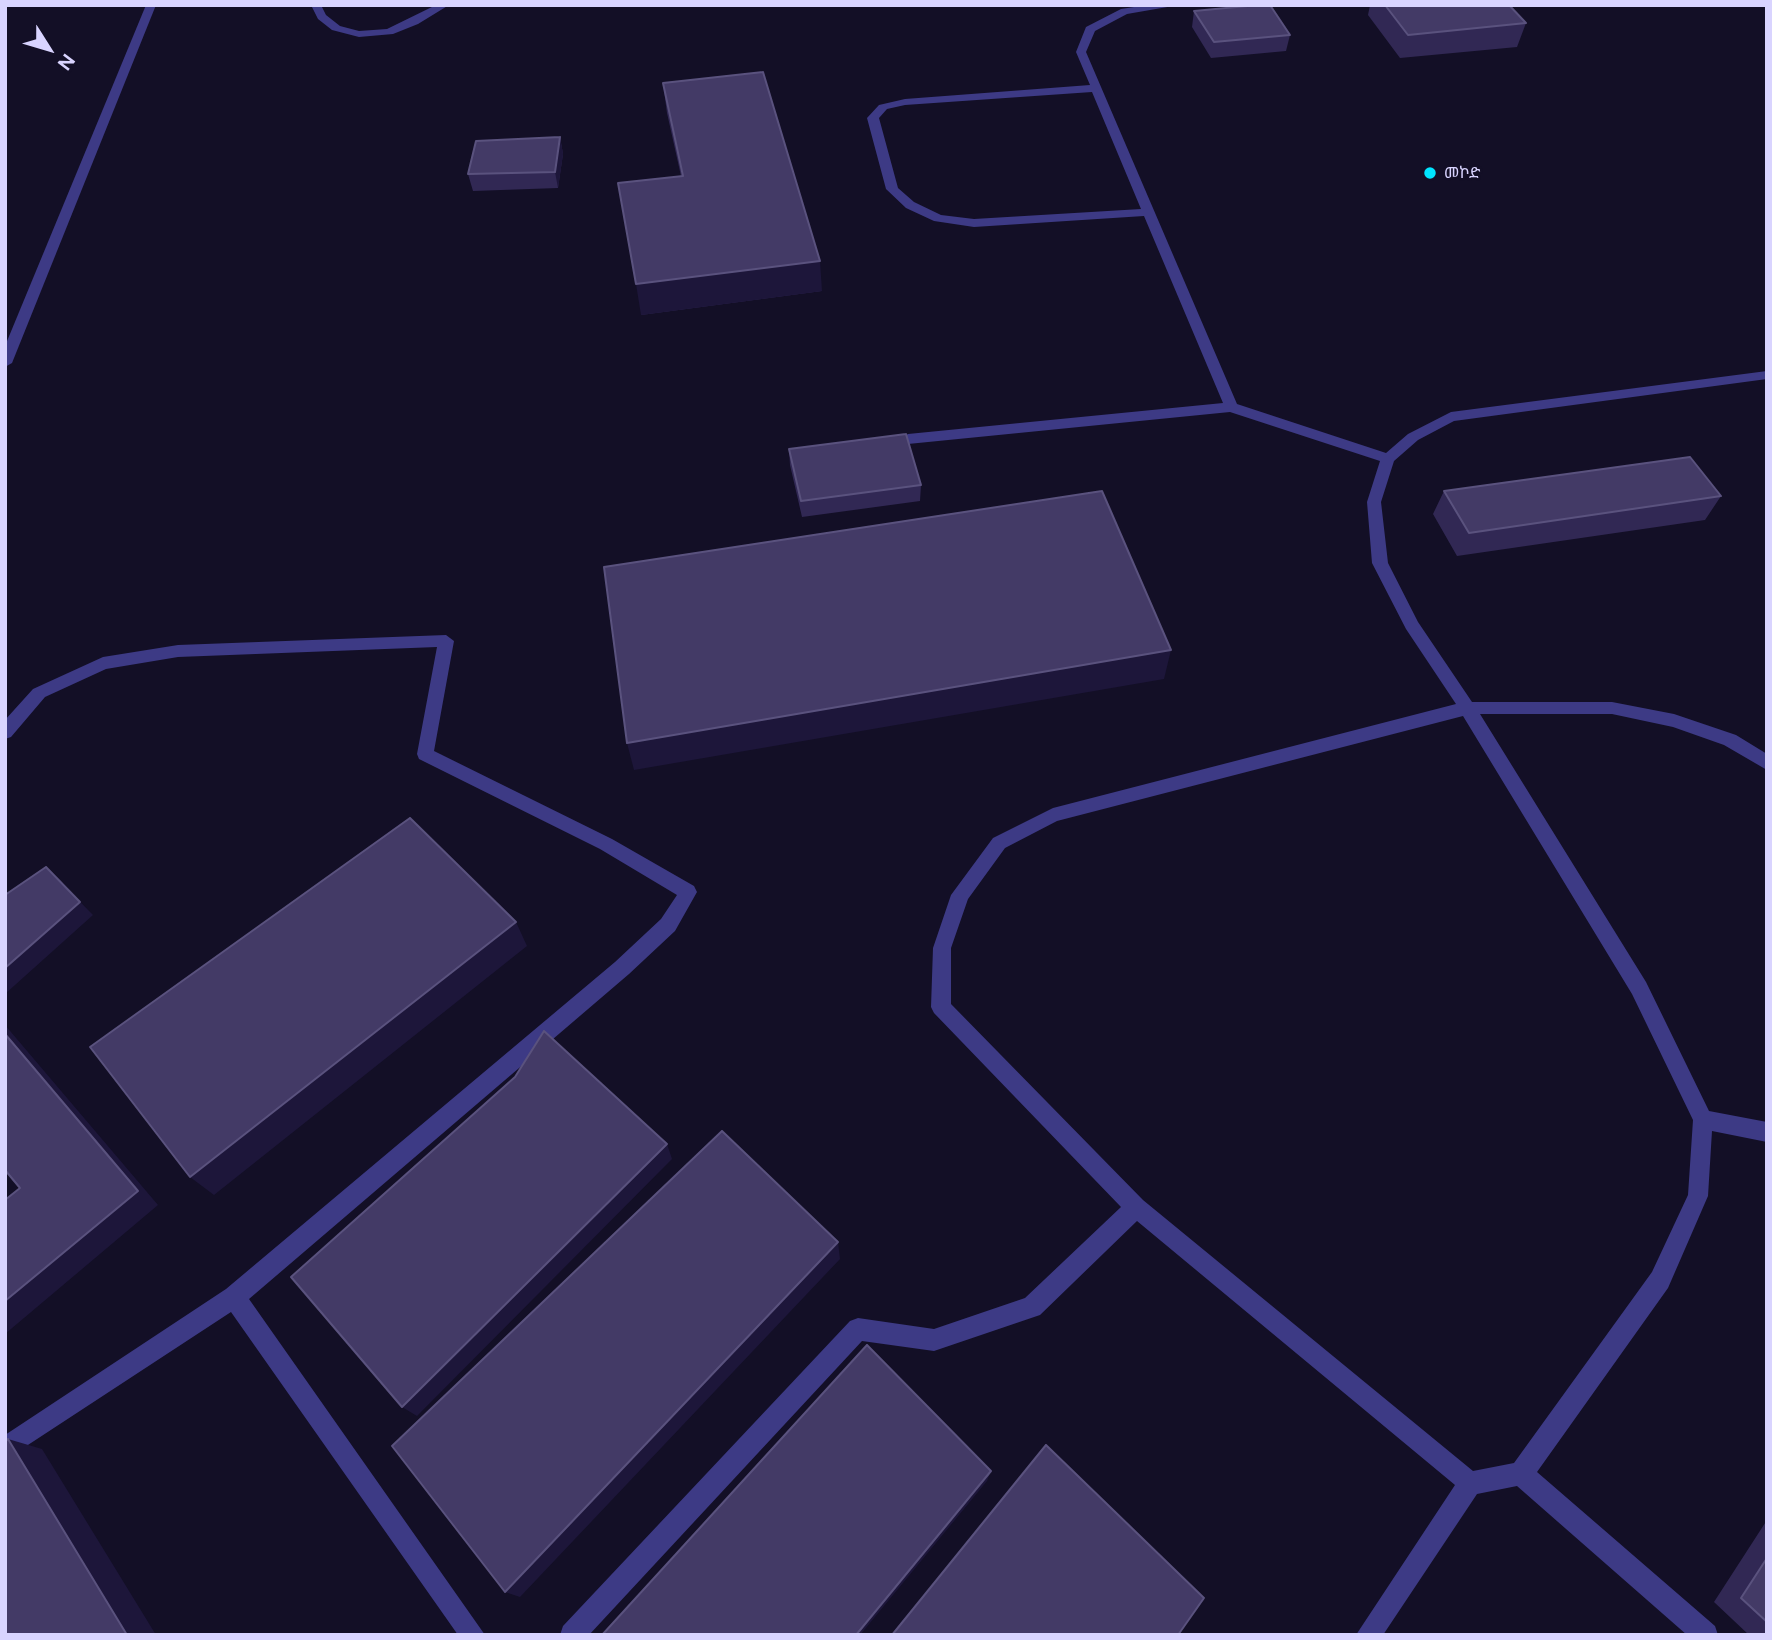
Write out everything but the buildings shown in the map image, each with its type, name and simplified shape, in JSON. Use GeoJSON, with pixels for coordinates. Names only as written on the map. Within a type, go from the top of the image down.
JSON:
{"type":"FeatureCollection","features":[{"type":"Feature","properties":{"kind":"street"},"geometry":{"type":"LineString","coordinates":[[5,363],[151,5]]}},
{"type":"Feature","properties":{"kind":"street"},"geometry":{"type":"LineString","coordinates":[[316,5],[322,17],[336,28],[359,34],[389,32],[444,5]]}},
{"type":"Feature","properties":{"kind":"street"},"geometry":{"type":"LineString","coordinates":[[1174,5],[1125,11],[1090,29],[1081,52],[1231,407]]}},
{"type":"Feature","properties":{"kind":"street"},"geometry":{"type":"LineString","coordinates":[[1097,88],[905,102],[883,107],[873,118],[892,189],[910,205],[938,218],[974,223],[1149,212]]}},
{"type":"Feature","properties":{"kind":"street"},"geometry":{"type":"LineString","coordinates":[[1368,1635],[1470,1483],[1521,1474],[1661,1280],[1698,1195],[1703,1119],[1639,988],[1467,708],[1412,625],[1380,563],[1374,502],[1388,459],[1413,437],[1451,417],[1767,375]]}},
{"type":"Feature","properties":{"kind":"street"},"geometry":{"type":"LineString","coordinates":[[908,439],[1231,407],[1388,459]]}},
{"type":"Feature","properties":{"kind":"street"},"geometry":{"type":"LineString","coordinates":[[5,732],[39,693],[103,663],[178,651],[446,641],[425,754],[606,844],[688,892],[668,925],[622,968],[234,1297],[5,1449]]}},
{"type":"Feature","properties":{"kind":"street"},"geometry":{"type":"LineString","coordinates":[[1470,1483],[1136,1207],[941,1007],[943,948],[960,895],[999,843],[1053,816],[1467,708],[1612,708],[1674,721],[1730,740],[1767,763]]}},
{"type":"Feature","properties":{"kind":"street"},"geometry":{"type":"LineString","coordinates":[[1703,1119],[1767,1132]]}},
{"type":"Feature","properties":{"kind":"street"},"geometry":{"type":"LineString","coordinates":[[572,1635],[858,1329],[934,1340],[1032,1307],[1136,1207]]}},
{"type":"Feature","properties":{"kind":"street"},"geometry":{"type":"LineString","coordinates":[[234,1297],[473,1635]]}},
{"type":"Feature","properties":{"kind":"street"},"geometry":{"type":"LineString","coordinates":[[1521,1474],[1706,1635]]}},
{"type":"Feature","properties":{"kind":"place","name":"መኮድ"},"geometry":{"type":"Point","coordinates":[1430,173]}}]}
